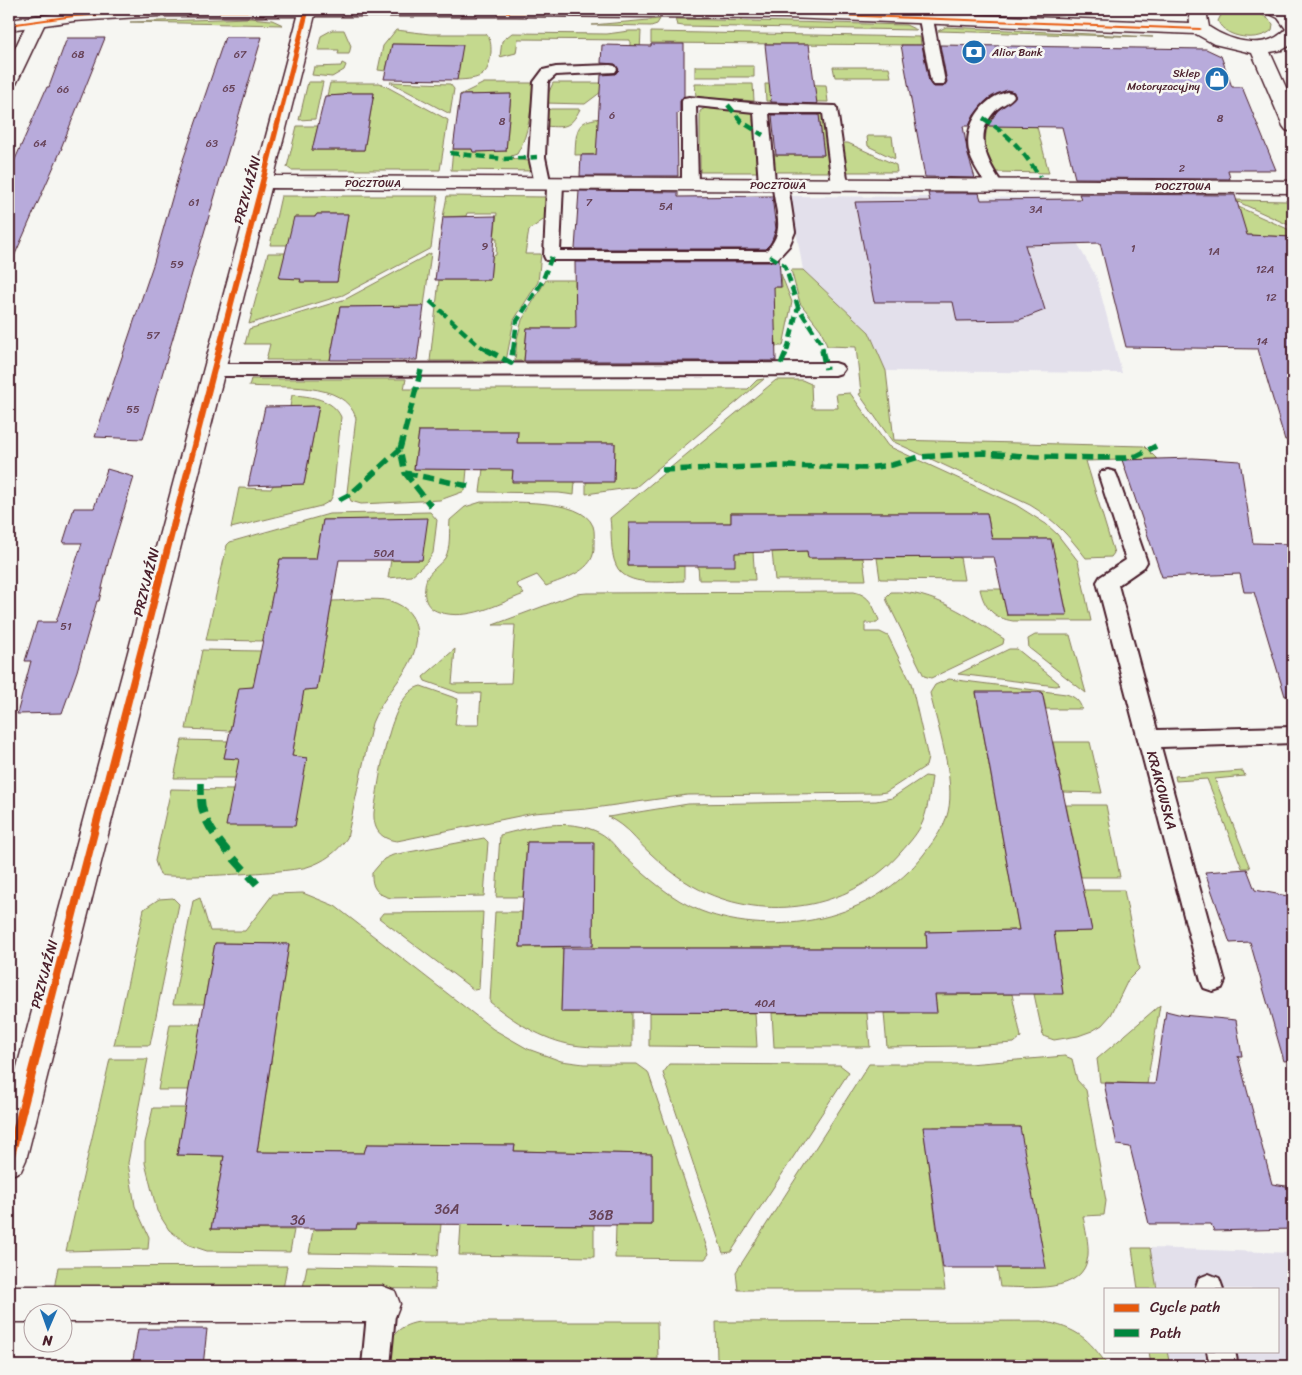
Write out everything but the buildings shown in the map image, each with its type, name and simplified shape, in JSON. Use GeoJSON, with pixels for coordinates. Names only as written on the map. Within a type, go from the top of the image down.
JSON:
{"type":"FeatureCollection","features":[{"type":"Feature","properties":{"kind":"street"},"geometry":{"type":"LineString","coordinates":[[96,14],[121,9]]}},
{"type":"Feature","properties":{"kind":"street"},"geometry":{"type":"LineString","coordinates":[[1200,29],[1198,14],[1203,9]]}},
{"type":"Feature","properties":{"kind":"street"},"geometry":{"type":"LineString","coordinates":[[1274,9],[1284,14],[1293,26]]}},
{"type":"Feature","properties":{"kind":"street"},"geometry":{"type":"LineString","coordinates":[[9,25],[76,12],[96,14],[157,11],[515,10],[786,13],[1200,29],[1212,38],[1222,42],[1258,47],[1281,44],[1289,39],[1293,33]]}},
{"type":"Feature","properties":{"kind":"street","name":"PRZYJAŹNI"},"geometry":{"type":"LineString","coordinates":[[9,1160],[307,11]]}},
{"type":"Feature","properties":{"kind":"street"},"geometry":{"type":"LineString","coordinates":[[9,80],[37,21]]}},
{"type":"Feature","properties":{"kind":"street"},"geometry":{"type":"LineString","coordinates":[[1258,47],[1270,70],[1293,126]]}},
{"type":"Feature","properties":{"kind":"street","name":"POCZTOWA"},"geometry":{"type":"LineString","coordinates":[[262,182],[1293,187]]}},
{"type":"Feature","properties":{"kind":"street"},"geometry":{"type":"LineString","coordinates":[[9,1304],[382,1304]]}},
{"type":"Feature","properties":{"kind":"lane"},"geometry":{"type":"LineString","coordinates":[[926,19],[938,82]]}},
{"type":"Feature","properties":{"kind":"lane"},"geometry":{"type":"LineString","coordinates":[[610,68],[556,71],[548,73],[541,82],[537,157],[549,184],[552,256],[770,256],[782,243],[787,232],[773,184],[761,108]]}},
{"type":"Feature","properties":{"kind":"lane"},"geometry":{"type":"LineString","coordinates":[[995,185],[979,160],[974,142],[975,132],[986,112],[999,99],[1007,96]]}},
{"type":"Feature","properties":{"kind":"lane"},"geometry":{"type":"LineString","coordinates":[[690,184],[689,101],[761,108],[830,109],[840,185]]}},
{"type":"Feature","properties":{"kind":"lane"},"geometry":{"type":"LineString","coordinates":[[214,370],[836,369]]}},
{"type":"Feature","properties":{"kind":"lane"},"geometry":{"type":"LineString","coordinates":[[1108,476],[1137,562],[1107,582],[1148,739]]}},
{"type":"Feature","properties":{"kind":"lane","name":"KRAKOWSKA"},"geometry":{"type":"LineString","coordinates":[[1212,981],[1148,739],[1293,735]]}},
{"type":"Feature","properties":{"kind":"lane"},"geometry":{"type":"LineString","coordinates":[[376,1366],[382,1304]]}},
{"type":"Feature","properties":{"kind":"lane"},"geometry":{"type":"LineString","coordinates":[[1221,1352],[1224,1366]]}},
{"type":"Feature","properties":{"kind":"shaded area"},"geometry":{"type":"Polygon","coordinates":[[[790,196],[1066,198],[1079,247],[1096,276],[1122,373],[886,371],[869,332],[803,270],[790,196]]]}},
{"type":"Feature","properties":{"kind":"shaded area"},"geometry":{"type":"Polygon","coordinates":[[[1150,1248],[1293,1253],[1293,1366],[1170,1366],[1167,1352],[1280,1352],[1280,1288],[1157,1288],[1150,1248]]]}},
{"type":"Feature","properties":{"kind":"green space"},"geometry":{"type":"Polygon","coordinates":[[[1232,11],[1248,11],[1264,16],[1273,24],[1272,30],[1266,34],[1251,37],[1243,37],[1228,32],[1218,21],[1221,15],[1232,11]]]}},
{"type":"Feature","properties":{"kind":"green space"},"geometry":{"type":"Polygon","coordinates":[[[249,18],[272,20],[283,25],[130,22],[249,18]]]}},
{"type":"Feature","properties":{"kind":"green space"},"geometry":{"type":"Polygon","coordinates":[[[660,19],[657,24],[651,26],[592,25],[660,19]]]}},
{"type":"Feature","properties":{"kind":"green space"},"geometry":{"type":"Polygon","coordinates":[[[675,19],[906,25],[917,30],[683,26],[677,25],[675,19]]]}},
{"type":"Feature","properties":{"kind":"green space"},"geometry":{"type":"Polygon","coordinates":[[[946,27],[1153,37],[938,31],[946,27]]]}},
{"type":"Feature","properties":{"kind":"green space"},"geometry":{"type":"Polygon","coordinates":[[[332,30],[344,30],[351,46],[349,54],[338,54],[339,50],[318,50],[321,36],[332,30]]]}},
{"type":"Feature","properties":{"kind":"green space"},"geometry":{"type":"Polygon","coordinates":[[[396,30],[430,34],[486,34],[490,40],[491,47],[488,67],[482,75],[472,79],[457,80],[462,45],[392,44],[386,71],[378,70],[383,46],[396,30]]]}},
{"type":"Feature","properties":{"kind":"green space"},"geometry":{"type":"Polygon","coordinates":[[[641,31],[640,52],[630,52],[630,40],[518,39],[516,53],[500,57],[502,41],[512,33],[607,34],[641,31]]]}},
{"type":"Feature","properties":{"kind":"green space"},"geometry":{"type":"Polygon","coordinates":[[[651,32],[920,37],[921,45],[651,43],[651,32]]]}},
{"type":"Feature","properties":{"kind":"green space"},"geometry":{"type":"Polygon","coordinates":[[[342,63],[346,65],[344,70],[332,77],[312,75],[314,67],[341,66],[342,63]]]}},
{"type":"Feature","properties":{"kind":"green space"},"geometry":{"type":"Polygon","coordinates":[[[695,66],[754,66],[754,77],[695,77],[695,66]]]}},
{"type":"Feature","properties":{"kind":"green space"},"geometry":{"type":"Polygon","coordinates":[[[833,67],[889,67],[891,77],[835,77],[833,67]]]}},
{"type":"Feature","properties":{"kind":"green space"},"geometry":{"type":"Polygon","coordinates":[[[308,82],[323,82],[315,119],[299,120],[308,82]]]}},
{"type":"Feature","properties":{"kind":"green space"},"geometry":{"type":"Polygon","coordinates":[[[390,82],[450,84],[454,89],[450,114],[390,82]]]}},
{"type":"Feature","properties":{"kind":"green space"},"geometry":{"type":"Polygon","coordinates":[[[330,83],[380,83],[448,120],[440,170],[291,170],[287,167],[297,126],[318,126],[312,150],[364,150],[374,93],[346,93],[344,95],[327,96],[330,83]]]}},
{"type":"Feature","properties":{"kind":"green space"},"geometry":{"type":"Polygon","coordinates":[[[484,83],[533,83],[525,137],[517,154],[511,156],[514,159],[528,161],[534,167],[534,171],[451,170],[453,149],[472,149],[473,152],[506,151],[511,94],[460,95],[484,83]]]}},
{"type":"Feature","properties":{"kind":"green space"},"geometry":{"type":"Polygon","coordinates":[[[553,83],[613,83],[585,104],[544,103],[553,83]]]}},
{"type":"Feature","properties":{"kind":"green space"},"geometry":{"type":"Polygon","coordinates":[[[695,84],[753,84],[754,101],[696,97],[695,84]]]}},
{"type":"Feature","properties":{"kind":"green space"},"geometry":{"type":"Polygon","coordinates":[[[765,84],[826,85],[828,102],[766,101],[765,84]]]}},
{"type":"Feature","properties":{"kind":"green space"},"geometry":{"type":"Polygon","coordinates":[[[707,107],[754,111],[758,117],[753,119],[758,172],[700,172],[700,111],[707,107]]]}},
{"type":"Feature","properties":{"kind":"green space"},"geometry":{"type":"Polygon","coordinates":[[[551,109],[580,109],[573,121],[565,126],[542,126],[544,111],[551,109]]]}},
{"type":"Feature","properties":{"kind":"green space"},"geometry":{"type":"Polygon","coordinates":[[[993,112],[1015,112],[1037,127],[1049,173],[994,172],[987,156],[985,142],[987,128],[993,112]]]}},
{"type":"Feature","properties":{"kind":"green space"},"geometry":{"type":"Polygon","coordinates":[[[819,113],[823,113],[832,172],[774,172],[772,155],[824,155],[819,113]]]}},
{"type":"Feature","properties":{"kind":"green space"},"geometry":{"type":"Polygon","coordinates":[[[605,118],[604,154],[575,155],[577,132],[583,123],[605,118]]]}},
{"type":"Feature","properties":{"kind":"green space"},"geometry":{"type":"Polygon","coordinates":[[[867,136],[892,136],[895,159],[868,146],[867,136]]]}},
{"type":"Feature","properties":{"kind":"green space"},"geometry":{"type":"Polygon","coordinates":[[[842,143],[848,143],[896,165],[897,172],[846,172],[842,143]]]}},
{"type":"Feature","properties":{"kind":"green space"},"geometry":{"type":"Polygon","coordinates":[[[281,196],[438,196],[431,248],[343,295],[249,324],[268,253],[286,253],[280,278],[301,279],[301,282],[337,282],[348,214],[317,214],[288,245],[270,245],[281,196]]]}},
{"type":"Feature","properties":{"kind":"green space"},"geometry":{"type":"Polygon","coordinates":[[[447,196],[547,197],[546,218],[529,230],[525,254],[541,254],[538,282],[514,320],[506,361],[430,361],[439,280],[490,280],[492,256],[496,255],[497,238],[494,238],[497,213],[467,213],[466,216],[443,217],[447,196]]]}},
{"type":"Feature","properties":{"kind":"green space"},"geometry":{"type":"Polygon","coordinates":[[[1223,200],[1292,231],[1293,237],[1247,235],[1223,200]]]}},
{"type":"Feature","properties":{"kind":"green space"},"geometry":{"type":"Polygon","coordinates":[[[1234,200],[1287,201],[1293,216],[1293,227],[1234,200]]]}},
{"type":"Feature","properties":{"kind":"green space"},"geometry":{"type":"Polygon","coordinates":[[[431,253],[424,306],[340,307],[330,360],[266,360],[270,344],[245,344],[249,329],[346,299],[431,253]]]}},
{"type":"Feature","properties":{"kind":"green space"},"geometry":{"type":"Polygon","coordinates":[[[791,270],[803,270],[869,332],[886,371],[894,440],[1144,446],[1157,459],[1086,461],[1114,553],[1111,557],[1086,558],[1061,528],[1030,505],[892,441],[859,394],[861,393],[856,347],[827,346],[821,330],[800,303],[791,270]]]}},
{"type":"Feature","properties":{"kind":"green space"},"geometry":{"type":"Polygon","coordinates":[[[781,274],[792,302],[783,346],[776,346],[775,329],[527,328],[524,361],[515,361],[517,339],[522,320],[546,280],[575,280],[575,287],[782,287],[781,274]]]}},
{"type":"Feature","properties":{"kind":"green space"},"geometry":{"type":"Polygon","coordinates":[[[251,379],[406,379],[404,389],[748,389],[757,380],[764,379],[636,487],[586,494],[586,482],[614,481],[615,443],[517,443],[518,431],[419,431],[414,469],[467,469],[465,491],[440,500],[361,504],[351,501],[347,492],[356,418],[349,406],[339,397],[310,388],[249,386],[251,379]]]}},
{"type":"Feature","properties":{"kind":"green space"},"geometry":{"type":"Polygon","coordinates":[[[776,380],[802,380],[811,384],[812,408],[838,408],[836,394],[850,393],[888,446],[1016,505],[1046,524],[1057,534],[1078,561],[1091,621],[1013,621],[995,615],[987,607],[980,589],[1001,589],[1007,615],[1067,614],[1051,539],[992,539],[987,513],[731,513],[731,523],[629,524],[628,566],[684,566],[684,581],[646,582],[628,577],[621,572],[616,565],[613,554],[610,518],[776,380]]]}},
{"type":"Feature","properties":{"kind":"green space"},"geometry":{"type":"Polygon","coordinates":[[[292,395],[306,396],[327,402],[341,417],[333,495],[330,501],[321,506],[231,528],[239,488],[271,489],[273,485],[304,484],[319,406],[290,407],[292,395]]]}},
{"type":"Feature","properties":{"kind":"green space"},"geometry":{"type":"Polygon","coordinates":[[[513,468],[512,481],[575,481],[574,495],[559,493],[480,492],[483,469],[513,468]]]}},
{"type":"Feature","properties":{"kind":"green space"},"geometry":{"type":"Polygon","coordinates":[[[481,502],[525,502],[560,506],[575,510],[586,517],[594,528],[593,554],[590,561],[578,572],[546,586],[537,575],[516,584],[524,594],[492,607],[461,615],[434,610],[426,600],[425,586],[429,575],[443,561],[447,554],[450,520],[465,507],[481,502]]]}},
{"type":"Feature","properties":{"kind":"green space"},"geometry":{"type":"Polygon","coordinates":[[[430,512],[437,520],[433,553],[427,562],[411,576],[388,578],[391,560],[422,560],[427,520],[323,520],[316,559],[280,559],[263,641],[206,640],[227,545],[230,542],[329,514],[430,512]]]}},
{"type":"Feature","properties":{"kind":"green space"},"geometry":{"type":"Polygon","coordinates":[[[807,551],[809,558],[863,558],[866,580],[775,580],[772,552],[807,551]]]}},
{"type":"Feature","properties":{"kind":"green space"},"geometry":{"type":"Polygon","coordinates":[[[735,552],[753,552],[755,580],[699,580],[698,566],[735,552]]]}},
{"type":"Feature","properties":{"kind":"green space"},"geometry":{"type":"Polygon","coordinates":[[[960,557],[964,580],[880,579],[877,558],[960,557]]]}},
{"type":"Feature","properties":{"kind":"green space"},"geometry":{"type":"Polygon","coordinates":[[[854,592],[867,598],[879,620],[877,623],[865,623],[865,632],[880,632],[888,636],[911,683],[928,758],[926,766],[886,792],[687,795],[587,809],[534,813],[397,841],[386,838],[376,828],[374,812],[387,741],[400,705],[410,692],[421,686],[458,699],[455,725],[479,725],[481,693],[459,693],[425,681],[423,677],[455,649],[452,684],[511,683],[515,625],[493,625],[576,594],[854,592]]]}},
{"type":"Feature","properties":{"kind":"green space"},"geometry":{"type":"Polygon","coordinates":[[[891,592],[907,593],[937,600],[965,614],[1004,639],[1003,644],[931,678],[924,676],[887,601],[886,597],[891,592]]]}},
{"type":"Feature","properties":{"kind":"green space"},"geometry":{"type":"Polygon","coordinates":[[[370,599],[390,601],[401,606],[409,613],[417,631],[417,641],[410,662],[372,723],[347,838],[339,848],[324,859],[313,865],[297,869],[209,876],[160,875],[155,861],[171,789],[233,790],[307,758],[292,756],[304,690],[317,689],[332,601],[370,599]]]}},
{"type":"Feature","properties":{"kind":"green space"},"geometry":{"type":"Polygon","coordinates":[[[1035,635],[1070,635],[1086,693],[1029,648],[1028,639],[1035,635]]]}},
{"type":"Feature","properties":{"kind":"green space"},"geometry":{"type":"Polygon","coordinates":[[[1009,649],[1017,649],[1060,684],[1056,686],[958,674],[1009,649]]]}},
{"type":"Feature","properties":{"kind":"green space"},"geometry":{"type":"Polygon","coordinates":[[[202,650],[261,651],[253,687],[239,689],[230,731],[186,729],[202,650]]]}},
{"type":"Feature","properties":{"kind":"green space"},"geometry":{"type":"Polygon","coordinates":[[[949,679],[1066,694],[1076,699],[1082,709],[1046,709],[1042,692],[976,693],[1019,930],[926,932],[927,948],[593,948],[593,842],[527,842],[523,897],[496,897],[500,835],[524,829],[563,824],[588,828],[604,835],[642,872],[680,901],[701,911],[730,920],[792,923],[822,918],[852,908],[879,894],[903,876],[924,854],[944,823],[950,799],[950,784],[945,752],[930,693],[935,685],[949,679]]]}},
{"type":"Feature","properties":{"kind":"green space"},"geometry":{"type":"Polygon","coordinates":[[[182,740],[228,741],[224,758],[240,759],[236,778],[174,778],[182,740]]]}},
{"type":"Feature","properties":{"kind":"green space"},"geometry":{"type":"Polygon","coordinates":[[[1053,742],[1090,742],[1102,793],[1063,792],[1053,742]]]}},
{"type":"Feature","properties":{"kind":"green space"},"geometry":{"type":"Polygon","coordinates":[[[1243,771],[1245,776],[1215,779],[1250,868],[1242,868],[1207,779],[1176,781],[1175,776],[1243,771]]]}},
{"type":"Feature","properties":{"kind":"green space"},"geometry":{"type":"Polygon","coordinates":[[[925,776],[932,777],[925,816],[916,833],[901,852],[882,871],[860,886],[836,897],[811,904],[759,907],[732,902],[707,893],[670,871],[626,829],[608,817],[688,804],[876,801],[892,798],[925,776]]]}},
{"type":"Feature","properties":{"kind":"green space"},"geometry":{"type":"Polygon","coordinates":[[[1066,805],[1106,805],[1120,877],[1081,877],[1066,805]]]}},
{"type":"Feature","properties":{"kind":"green space"},"geometry":{"type":"Polygon","coordinates":[[[484,838],[488,842],[484,896],[391,898],[382,895],[374,886],[372,873],[384,859],[393,855],[484,838]]]}},
{"type":"Feature","properties":{"kind":"green space"},"geometry":{"type":"Polygon","coordinates":[[[1083,890],[1124,890],[1139,969],[1128,980],[1111,1015],[1102,1025],[1078,1036],[1054,1040],[1043,1036],[1034,994],[1063,993],[1054,932],[1092,931],[1083,890]]]}},
{"type":"Feature","properties":{"kind":"green space"},"geometry":{"type":"Polygon","coordinates":[[[303,893],[335,906],[493,1029],[528,1049],[561,1061],[584,1064],[637,1064],[648,1072],[709,1254],[705,1259],[615,1258],[616,1225],[652,1225],[652,1154],[514,1151],[515,1145],[367,1144],[364,1153],[257,1152],[289,944],[215,943],[204,1004],[173,1004],[193,901],[200,898],[210,931],[245,931],[273,894],[303,893]]]}},
{"type":"Feature","properties":{"kind":"green space"},"geometry":{"type":"Polygon","coordinates":[[[173,898],[179,904],[150,1045],[114,1045],[144,909],[159,899],[173,898]]]}},
{"type":"Feature","properties":{"kind":"green space"},"geometry":{"type":"Polygon","coordinates":[[[483,912],[479,989],[474,990],[379,918],[383,913],[483,912]]]}},
{"type":"Feature","properties":{"kind":"green space"},"geometry":{"type":"Polygon","coordinates":[[[495,912],[522,912],[520,947],[563,947],[561,1012],[632,1012],[632,1047],[588,1047],[551,1039],[529,1029],[490,1002],[495,912]]]}},
{"type":"Feature","properties":{"kind":"green space"},"geometry":{"type":"Polygon","coordinates":[[[1012,994],[1021,1037],[1014,1043],[971,1046],[887,1047],[884,1013],[937,1012],[935,995],[1012,994]]]}},
{"type":"Feature","properties":{"kind":"green space"},"geometry":{"type":"Polygon","coordinates":[[[1160,1005],[1147,1084],[1100,1082],[1097,1059],[1160,1005]]]}},
{"type":"Feature","properties":{"kind":"green space"},"geometry":{"type":"Polygon","coordinates":[[[649,1012],[755,1013],[757,1047],[649,1046],[649,1012]]]}},
{"type":"Feature","properties":{"kind":"green space"},"geometry":{"type":"Polygon","coordinates":[[[772,1013],[867,1013],[870,1047],[774,1047],[772,1013]]]}},
{"type":"Feature","properties":{"kind":"green space"},"geometry":{"type":"Polygon","coordinates":[[[170,1024],[201,1024],[189,1090],[158,1090],[170,1024]]]}},
{"type":"Feature","properties":{"kind":"green space"},"geometry":{"type":"Polygon","coordinates":[[[1065,1056],[1072,1059],[1077,1080],[1086,1090],[1106,1201],[1104,1215],[1083,1216],[1088,1255],[1084,1268],[1077,1277],[1066,1283],[1053,1286],[1000,1287],[997,1268],[1035,1268],[1020,1127],[934,1127],[924,1133],[945,1290],[738,1290],[736,1272],[869,1064],[969,1064],[1065,1056]]]}},
{"type":"Feature","properties":{"kind":"green space"},"geometry":{"type":"Polygon","coordinates":[[[110,1059],[148,1059],[128,1163],[135,1206],[149,1237],[148,1249],[66,1251],[110,1059]]]}},
{"type":"Feature","properties":{"kind":"green space"},"geometry":{"type":"Polygon","coordinates":[[[670,1064],[840,1065],[849,1072],[731,1252],[723,1253],[663,1073],[670,1064]]]}},
{"type":"Feature","properties":{"kind":"green space"},"geometry":{"type":"Polygon","coordinates":[[[153,1108],[186,1108],[177,1155],[224,1156],[211,1229],[294,1230],[290,1252],[207,1251],[189,1245],[169,1230],[157,1211],[145,1163],[145,1143],[153,1108]]]}},
{"type":"Feature","properties":{"kind":"green space"},"geometry":{"type":"Polygon","coordinates":[[[357,1224],[441,1224],[438,1255],[309,1253],[313,1230],[356,1229],[357,1224]]]}},
{"type":"Feature","properties":{"kind":"green space"},"geometry":{"type":"Polygon","coordinates":[[[461,1224],[594,1225],[594,1257],[459,1255],[461,1224]]]}},
{"type":"Feature","properties":{"kind":"green space"},"geometry":{"type":"Polygon","coordinates":[[[1132,1248],[1150,1248],[1157,1288],[1138,1288],[1132,1248]]]}},
{"type":"Feature","properties":{"kind":"green space"},"geometry":{"type":"Polygon","coordinates":[[[287,1266],[283,1289],[54,1289],[58,1267],[287,1266]]]}},
{"type":"Feature","properties":{"kind":"green space"},"geometry":{"type":"Polygon","coordinates":[[[307,1266],[436,1268],[435,1289],[303,1288],[307,1266]]]}},
{"type":"Feature","properties":{"kind":"green space"},"geometry":{"type":"Polygon","coordinates":[[[1042,1321],[1065,1327],[1081,1336],[1094,1348],[1108,1366],[1088,1366],[1086,1359],[717,1360],[716,1322],[1042,1321]]]}},
{"type":"Feature","properties":{"kind":"green space"},"geometry":{"type":"Polygon","coordinates":[[[419,1322],[657,1322],[658,1359],[485,1360],[484,1366],[425,1366],[425,1362],[385,1363],[388,1347],[398,1330],[419,1322]]]}},
{"type":"Feature","properties":{"kind":"green space"},"geometry":{"type":"Polygon","coordinates":[[[1149,1352],[1167,1352],[1170,1366],[1151,1366],[1149,1352]]]}},
{"type":"Feature","properties":{"kind":"marked path"},"geometry":{"type":"LineString","coordinates":[[728,105],[742,122],[763,135]]}},
{"type":"Feature","properties":{"kind":"marked path"},"geometry":{"type":"LineString","coordinates":[[983,118],[1002,130],[1020,147],[1040,177]]}},
{"type":"Feature","properties":{"kind":"marked path"},"geometry":{"type":"LineString","coordinates":[[450,153],[504,159],[537,157]]}},
{"type":"Feature","properties":{"kind":"marked path"},"geometry":{"type":"LineString","coordinates":[[430,301],[478,345],[511,363],[517,321],[542,282],[552,256]]}},
{"type":"Feature","properties":{"kind":"marked path"},"geometry":{"type":"LineString","coordinates":[[770,256],[785,266],[798,307],[821,343],[826,369]]}},
{"type":"Feature","properties":{"kind":"marked path"},"geometry":{"type":"LineString","coordinates":[[781,364],[789,344],[798,307]]}},
{"type":"Feature","properties":{"kind":"marked path"},"geometry":{"type":"LineString","coordinates":[[421,370],[400,449],[405,473],[431,506]]}},
{"type":"Feature","properties":{"kind":"marked path"},"geometry":{"type":"LineString","coordinates":[[662,470],[784,466],[865,468],[892,465],[919,457],[984,453],[1036,457],[1126,458],[1137,456],[1156,446]]}},
{"type":"Feature","properties":{"kind":"marked path"},"geometry":{"type":"LineString","coordinates":[[339,500],[352,493],[400,449]]}},
{"type":"Feature","properties":{"kind":"marked path"},"geometry":{"type":"LineString","coordinates":[[405,473],[473,487]]}},
{"type":"Feature","properties":{"kind":"marked path"},"geometry":{"type":"LineString","coordinates":[[201,783],[201,808],[211,830],[257,884]]}},
{"type":"Feature","properties":{"kind":"cycle path"},"geometry":{"type":"LineString","coordinates":[[9,25],[74,16],[157,11],[515,11],[786,13],[1200,29]]}},
{"type":"Feature","properties":{"kind":"cycle path"},"geometry":{"type":"LineString","coordinates":[[9,1160],[307,11]]}},
{"type":"Feature","properties":{"kind":"place","name":"Alior Bank"},"geometry":{"type":"Point","coordinates":[974,52]}},
{"type":"Feature","properties":{"kind":"place","name":"Sklep Motoryzacyjny"},"geometry":{"type":"Point","coordinates":[1217,79]}}]}
